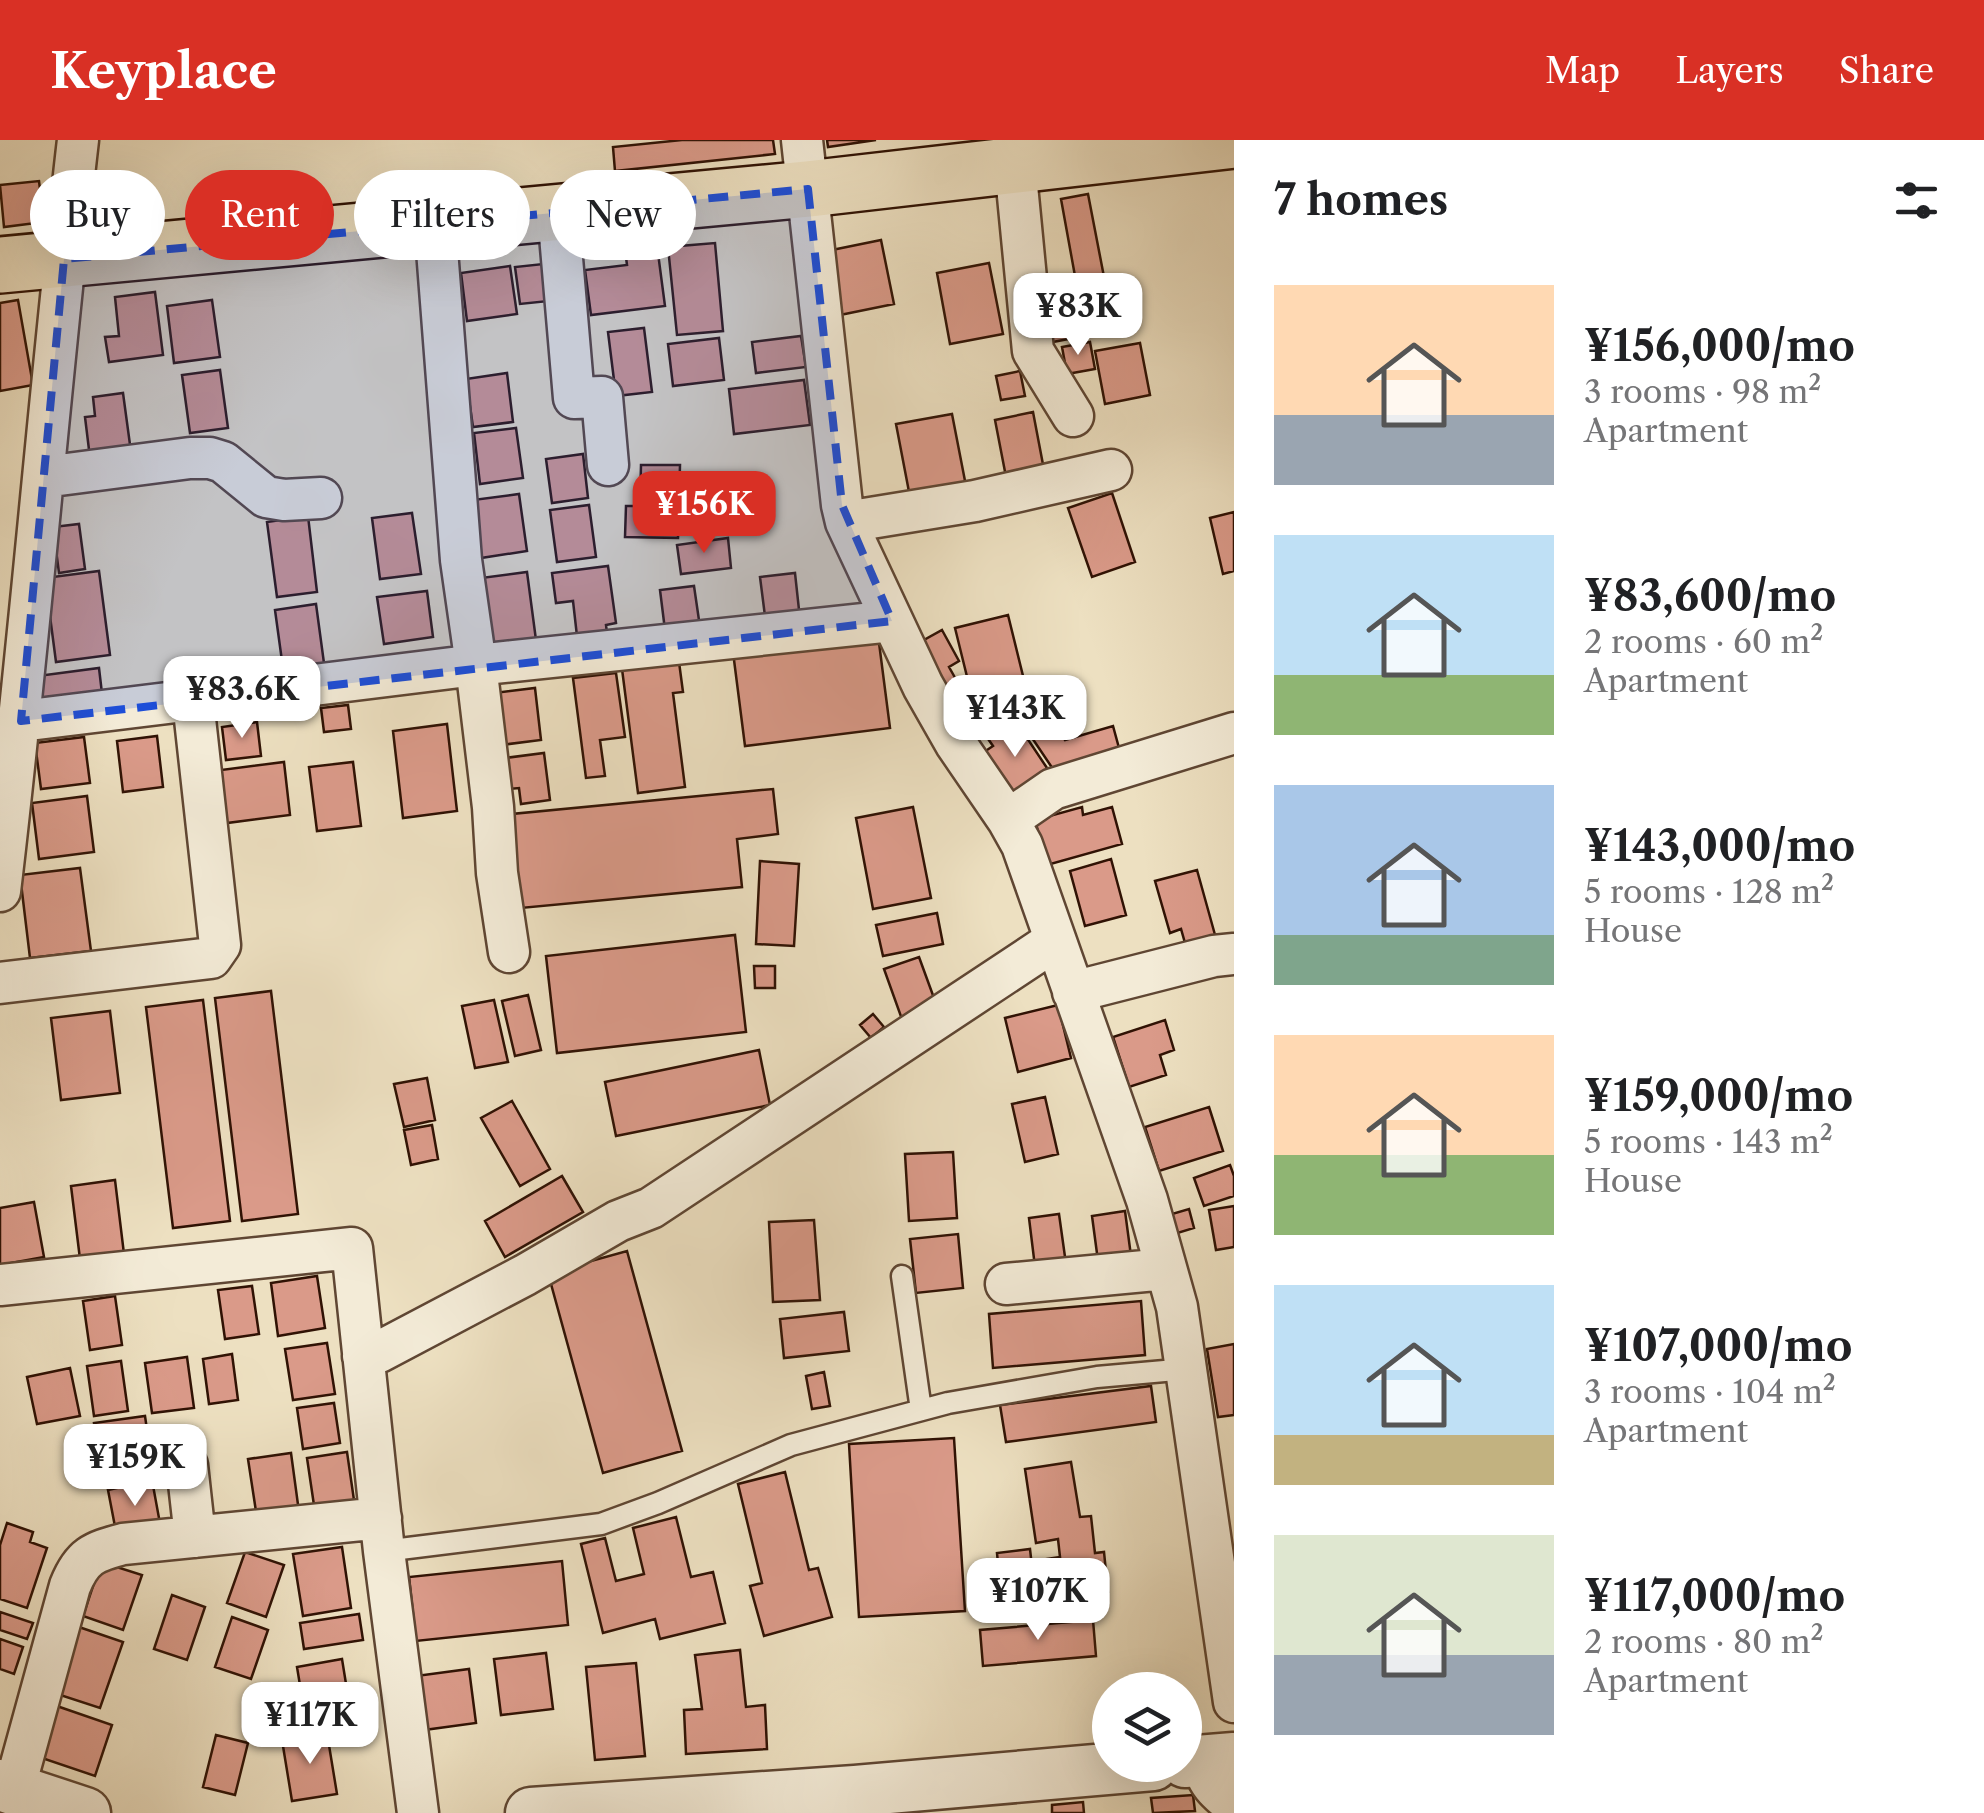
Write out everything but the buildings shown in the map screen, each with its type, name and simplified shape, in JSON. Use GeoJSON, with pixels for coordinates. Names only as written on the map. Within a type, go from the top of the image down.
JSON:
{"type":"FeatureCollection","features":[{"type":"Feature","properties":{"kind":"main road"},"geometry":{"type":"LineString","coordinates":[[696,185],[805,164],[1014,165],[1234,140]]}},
{"type":"Feature","properties":{"kind":"main road"},"geometry":{"type":"LineString","coordinates":[[165,249],[354,231]]}},
{"type":"Feature","properties":{"kind":"main road"},"geometry":{"type":"LineString","coordinates":[[0,265],[46,260]]}},
{"type":"Feature","properties":{"kind":"street"},"geometry":{"type":"LineString","coordinates":[[74,170],[78,140]]}},
{"type":"Feature","properties":{"kind":"street"},"geometry":{"type":"LineString","coordinates":[[805,164],[846,522],[923,686],[1022,845],[1146,1200],[1177,1308],[1234,1702]]}},
{"type":"Feature","properties":{"kind":"street"},"geometry":{"type":"LineString","coordinates":[[1014,165],[1033,351],[1074,416]]}},
{"type":"Feature","properties":{"kind":"street"},"geometry":{"type":"LineString","coordinates":[[0,891],[14,705],[44,477],[64,260]]}},
{"type":"Feature","properties":{"kind":"street"},"geometry":{"type":"LineString","coordinates":[[437,260],[460,560],[509,952]]}},
{"type":"Feature","properties":{"kind":"street"},"geometry":{"type":"LineString","coordinates":[[562,260],[574,398],[602,397],[608,464]]}},
{"type":"Feature","properties":{"kind":"street"},"geometry":{"type":"LineString","coordinates":[[44,477],[210,458],[223,462],[266,497],[321,498]]}},
{"type":"Feature","properties":{"kind":"street"},"geometry":{"type":"LineString","coordinates":[[846,522],[975,501],[1111,470]]}},
{"type":"Feature","properties":{"kind":"street"},"geometry":{"type":"LineString","coordinates":[[14,705],[193,701],[476,665],[892,620]]}},
{"type":"Feature","properties":{"kind":"street"},"geometry":{"type":"LineString","coordinates":[[0,983],[211,958],[220,945],[193,701]]}},
{"type":"Feature","properties":{"kind":"street"},"geometry":{"type":"LineString","coordinates":[[1008,820],[1053,789],[1234,733]]}},
{"type":"Feature","properties":{"kind":"street"},"geometry":{"type":"LineString","coordinates":[[364,1356],[379,1352],[650,1208],[1056,943]]}},
{"type":"Feature","properties":{"kind":"street"},"geometry":{"type":"LineString","coordinates":[[1073,992],[1234,954]]}},
{"type":"Feature","properties":{"kind":"street"},"geometry":{"type":"LineString","coordinates":[[0,1285],[352,1248],[418,1813]]}},
{"type":"Feature","properties":{"kind":"street"},"geometry":{"type":"LineString","coordinates":[[1006,1284],[1166,1269]]}},
{"type":"Feature","properties":{"kind":"street"},"geometry":{"type":"LineString","coordinates":[[188,1464],[194,1537]]}},
{"type":"Feature","properties":{"kind":"street"},"geometry":{"type":"LineString","coordinates":[[85,1813],[7,1788],[70,1586],[78,1567],[92,1553],[123,1544],[194,1537],[383,1535]]}},
{"type":"Feature","properties":{"kind":"street"},"geometry":{"type":"LineString","coordinates":[[1202,1772],[1216,1792],[1234,1804]]}},
{"type":"Feature","properties":{"kind":"street"},"geometry":{"type":"LineString","coordinates":[[531,1813],[928,1799],[1092,1776]]}},
{"type":"Feature","properties":{"kind":"lane"},"geometry":{"type":"LineString","coordinates":[[902,1276],[921,1410]]}},
{"type":"Feature","properties":{"kind":"lane"},"geometry":{"type":"LineString","coordinates":[[383,1535],[602,1524],[791,1445],[921,1410],[1098,1377],[1187,1369]]}},
{"type":"Feature","properties":{"kind":"highlighted area"},"geometry":{"type":"Polygon","coordinates":[[[808,189],[842,505],[892,621],[21,721],[64,259],[808,189]]]}}]}
